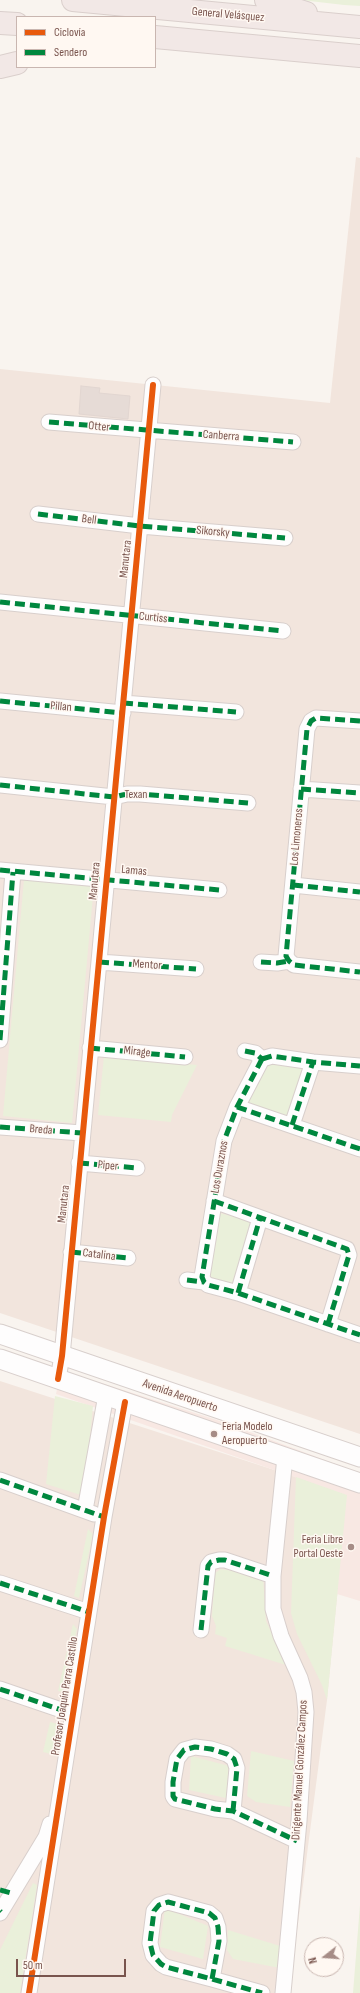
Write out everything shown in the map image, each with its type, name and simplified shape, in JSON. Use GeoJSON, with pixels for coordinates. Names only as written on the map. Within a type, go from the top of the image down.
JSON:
{"type":"FeatureCollection","features":[{"type":"Feature","properties":{"kind":"highway","name":"General Velásquez"},"geometry":{"type":"LineString","coordinates":[[73,0],[356,27]]}},
{"type":"Feature","properties":{"kind":"highway"},"geometry":{"type":"LineString","coordinates":[[266,0],[356,27]]}},
{"type":"Feature","properties":{"kind":"highway"},"geometry":{"type":"LineString","coordinates":[[0,22],[16,24]]}},
{"type":"Feature","properties":{"kind":"highway"},"geometry":{"type":"LineString","coordinates":[[156,37],[360,56]]}},
{"type":"Feature","properties":{"kind":"highway"},"geometry":{"type":"LineString","coordinates":[[156,40],[180,39]]}},
{"type":"Feature","properties":{"kind":"highway"},"geometry":{"type":"LineString","coordinates":[[0,67],[16,63]]}},
{"type":"Feature","properties":{"kind":"street","name":"Manutara"},"geometry":{"type":"LineString","coordinates":[[58,1379],[62,1356],[79,1163],[154,385]]}},
{"type":"Feature","properties":{"kind":"street","name":"Otter"},"geometry":{"type":"LineString","coordinates":[[49,422],[149,431]]}},
{"type":"Feature","properties":{"kind":"street","name":"Canberra"},"geometry":{"type":"LineString","coordinates":[[149,431],[293,442]]}},
{"type":"Feature","properties":{"kind":"street","name":"Bell"},"geometry":{"type":"LineString","coordinates":[[38,514],[140,526]]}},
{"type":"Feature","properties":{"kind":"street","name":"Sikorsky"},"geometry":{"type":"LineString","coordinates":[[140,526],[285,538]]}},
{"type":"Feature","properties":{"kind":"street","name":"Curtiss"},"geometry":{"type":"LineString","coordinates":[[0,602],[283,631]]}},
{"type":"Feature","properties":{"kind":"street","name":"Pillan"},"geometry":{"type":"LineString","coordinates":[[0,701],[123,708],[236,712]]}},
{"type":"Feature","properties":{"kind":"street","name":"Los Limoneros"},"geometry":{"type":"LineString","coordinates":[[289,960],[286,956],[286,942],[294,885],[301,789],[308,730],[311,721],[316,718],[360,721]]}},
{"type":"Feature","properties":{"kind":"street","name":"Texan"},"geometry":{"type":"LineString","coordinates":[[0,785],[114,797],[127,794],[140,794],[248,803]]}},
{"type":"Feature","properties":{"kind":"street"},"geometry":{"type":"LineString","coordinates":[[301,789],[360,793]]}},
{"type":"Feature","properties":{"kind":"street"},"geometry":{"type":"LineString","coordinates":[[0,1039],[6,871]]}},
{"type":"Feature","properties":{"kind":"street","name":"Lamas"},"geometry":{"type":"LineString","coordinates":[[6,871],[219,890]]}},
{"type":"Feature","properties":{"kind":"street"},"geometry":{"type":"LineString","coordinates":[[294,885],[360,892]]}},
{"type":"Feature","properties":{"kind":"street"},"geometry":{"type":"LineString","coordinates":[[261,962],[278,963],[289,960],[294,965],[360,972]]}},
{"type":"Feature","properties":{"kind":"street","name":"Mentor"},"geometry":{"type":"LineString","coordinates":[[99,962],[196,969]]}},
{"type":"Feature","properties":{"kind":"street","name":"Mirage"},"geometry":{"type":"LineString","coordinates":[[90,1048],[185,1057]]}},
{"type":"Feature","properties":{"kind":"street"},"geometry":{"type":"LineString","coordinates":[[245,1051],[255,1053],[262,1059],[272,1056],[313,1062],[360,1066]]}},
{"type":"Feature","properties":{"kind":"street","name":"Los Duraznos"},"geometry":{"type":"LineString","coordinates":[[204,1282],[202,1277],[224,1141],[237,1107],[262,1059]]}},
{"type":"Feature","properties":{"kind":"street"},"geometry":{"type":"LineString","coordinates":[[292,1125],[313,1062]]}},
{"type":"Feature","properties":{"kind":"street"},"geometry":{"type":"LineString","coordinates":[[237,1107],[360,1149]]}},
{"type":"Feature","properties":{"kind":"street","name":"Breda"},"geometry":{"type":"LineString","coordinates":[[0,1127],[82,1134]]}},
{"type":"Feature","properties":{"kind":"street","name":"Piper"},"geometry":{"type":"LineString","coordinates":[[79,1163],[137,1168]]}},
{"type":"Feature","properties":{"kind":"street"},"geometry":{"type":"LineString","coordinates":[[214,1201],[344,1247],[349,1252],[328,1324]]}},
{"type":"Feature","properties":{"kind":"street"},"geometry":{"type":"LineString","coordinates":[[238,1293],[260,1218]]}},
{"type":"Feature","properties":{"kind":"street","name":"Catalina"},"geometry":{"type":"LineString","coordinates":[[71,1252],[128,1258]]}},
{"type":"Feature","properties":{"kind":"street"},"geometry":{"type":"LineString","coordinates":[[187,1280],[204,1282],[208,1285],[238,1293],[360,1335]]}},
{"type":"Feature","properties":{"kind":"street","name":"Avenida Aeropuerto"},"geometry":{"type":"LineString","coordinates":[[0,1334],[360,1457]]}},
{"type":"Feature","properties":{"kind":"street","name":"Avenida Aeropuerto"},"geometry":{"type":"LineString","coordinates":[[0,1359],[360,1483]]}},
{"type":"Feature","properties":{"kind":"street"},"geometry":{"type":"LineString","coordinates":[[85,1510],[106,1395]]}},
{"type":"Feature","properties":{"kind":"street","name":"Profesor Joaquín Parra Castillo"},"geometry":{"type":"LineString","coordinates":[[29,1993],[104,1517],[125,1402]]}},
{"type":"Feature","properties":{"kind":"street","name":"Dirigente Manuel González Campos"},"geometry":{"type":"LineString","coordinates":[[283,1993],[297,1841],[305,1702],[300,1678],[280,1636],[274,1618],[273,1576],[286,1457]]}},
{"type":"Feature","properties":{"kind":"street"},"geometry":{"type":"LineString","coordinates":[[0,1480],[104,1517]]}},
{"type":"Feature","properties":{"kind":"street"},"geometry":{"type":"LineString","coordinates":[[201,1630],[208,1566],[211,1562],[225,1560],[273,1576]]}},
{"type":"Feature","properties":{"kind":"street"},"geometry":{"type":"LineString","coordinates":[[0,1584],[90,1612]]}},
{"type":"Feature","properties":{"kind":"street"},"geometry":{"type":"LineString","coordinates":[[0,1689],[74,1714]]}},
{"type":"Feature","properties":{"kind":"street"},"geometry":{"type":"LineString","coordinates":[[233,1811],[237,1768],[234,1759],[227,1754],[211,1749],[195,1747],[184,1750],[177,1759],[173,1782],[173,1796],[175,1799],[215,1809],[233,1811],[297,1841]]}},
{"type":"Feature","properties":{"kind":"street","name":"Profesor Joaquín Parra Castillo"},"geometry":{"type":"LineString","coordinates":[[0,1912],[5,1891],[46,1837],[62,1787]]}},
{"type":"Feature","properties":{"kind":"street"},"geometry":{"type":"LineString","coordinates":[[212,1979],[219,1941],[218,1927],[215,1918],[209,1913],[168,1902],[159,1905],[154,1911],[150,1937],[150,1949],[161,1964],[166,1966],[212,1979],[262,1993]]}},
{"type":"Feature","properties":{"kind":"shaded area"},"geometry":{"type":"Polygon","coordinates":[[[356,157],[360,158],[360,1434],[0,1313],[0,369],[330,403],[356,157]]]}},
{"type":"Feature","properties":{"kind":"shaded area","name":"Feria Modelo Aeropuerto"},"geometry":{"type":"Polygon","coordinates":[[[61,1370],[223,1422],[360,1473],[360,1601],[337,1594],[346,1495],[56,1394],[61,1370]]]}},
{"type":"Feature","properties":{"kind":"shaded area"},"geometry":{"type":"Polygon","coordinates":[[[0,1381],[347,1495],[327,1700],[289,1993],[0,1993],[0,1381]]]}},
{"type":"Feature","properties":{"kind":"green space"},"geometry":{"type":"Polygon","coordinates":[[[301,0],[360,0],[360,6],[344,5],[301,0]]]}},
{"type":"Feature","properties":{"kind":"green space"},"geometry":{"type":"Polygon","coordinates":[[[24,879],[94,885],[72,1123],[3,1116],[24,879]]]}},
{"type":"Feature","properties":{"kind":"green space"},"geometry":{"type":"Polygon","coordinates":[[[104,1056],[197,1065],[172,1115],[171,1122],[98,1115],[104,1056]]]}},
{"type":"Feature","properties":{"kind":"green space"},"geometry":{"type":"Polygon","coordinates":[[[272,1060],[299,1065],[306,1074],[292,1113],[280,1119],[250,1107],[247,1096],[263,1065],[272,1060]]]}},
{"type":"Feature","properties":{"kind":"green space"},"geometry":{"type":"Polygon","coordinates":[[[219,1213],[255,1222],[234,1285],[216,1282],[209,1274],[219,1213]]]}},
{"type":"Feature","properties":{"kind":"green space"},"geometry":{"type":"Polygon","coordinates":[[[55,1396],[93,1406],[84,1496],[46,1484],[55,1396]]]}},
{"type":"Feature","properties":{"kind":"green space"},"geometry":{"type":"Polygon","coordinates":[[[296,1477],[347,1495],[327,1700],[322,1685],[297,1634],[291,1613],[296,1477]]]}},
{"type":"Feature","properties":{"kind":"green space"},"geometry":{"type":"Polygon","coordinates":[[[88,1529],[93,1534],[79,1598],[74,1596],[88,1529]]]}},
{"type":"Feature","properties":{"kind":"green space"},"geometry":{"type":"Polygon","coordinates":[[[221,1569],[263,1576],[266,1621],[286,1665],[225,1646],[227,1638],[215,1634],[216,1626],[212,1616],[215,1573],[221,1569]]]}},
{"type":"Feature","properties":{"kind":"green space"},"geometry":{"type":"Polygon","coordinates":[[[73,1624],[77,1629],[63,1692],[58,1691],[73,1624]]]}},
{"type":"Feature","properties":{"kind":"green space"},"geometry":{"type":"Polygon","coordinates":[[[50,1722],[62,1725],[55,1755],[43,1752],[50,1722]]]}},
{"type":"Feature","properties":{"kind":"green space"},"geometry":{"type":"Polygon","coordinates":[[[251,1751],[294,1761],[290,1807],[256,1802],[247,1796],[251,1751]]]}},
{"type":"Feature","properties":{"kind":"green space"},"geometry":{"type":"Polygon","coordinates":[[[191,1756],[229,1766],[226,1798],[189,1790],[191,1756]]]}},
{"type":"Feature","properties":{"kind":"green space"},"geometry":{"type":"Polygon","coordinates":[[[33,1883],[37,1885],[20,1993],[0,1993],[0,1950],[33,1883]]]}},
{"type":"Feature","properties":{"kind":"green space"},"geometry":{"type":"Polygon","coordinates":[[[360,1905],[360,1993],[353,1993],[360,1905]]]}},
{"type":"Feature","properties":{"kind":"green space"},"geometry":{"type":"Polygon","coordinates":[[[165,1908],[208,1926],[203,1959],[160,1947],[165,1908]]]}},
{"type":"Feature","properties":{"kind":"green space"},"geometry":{"type":"Polygon","coordinates":[[[228,1930],[280,1946],[280,1968],[233,1959],[227,1950],[228,1930]]]}},
{"type":"Feature","properties":{"kind":"building"},"geometry":{"type":"Polygon","coordinates":[[[81,386],[100,388],[99,393],[130,396],[128,419],[79,414],[81,386]]]}},
{"type":"Feature","properties":{"kind":"marked path"},"geometry":{"type":"LineString","coordinates":[[49,422],[293,442]]}},
{"type":"Feature","properties":{"kind":"marked path"},"geometry":{"type":"LineString","coordinates":[[38,514],[140,526],[285,538]]}},
{"type":"Feature","properties":{"kind":"marked path"},"geometry":{"type":"LineString","coordinates":[[0,602],[283,631]]}},
{"type":"Feature","properties":{"kind":"marked path"},"geometry":{"type":"LineString","coordinates":[[0,701],[123,713]]}},
{"type":"Feature","properties":{"kind":"marked path"},"geometry":{"type":"LineString","coordinates":[[123,703],[236,712]]}},
{"type":"Feature","properties":{"kind":"marked path"},"geometry":{"type":"LineString","coordinates":[[360,721],[316,718],[311,721],[307,729],[286,956],[294,965],[360,972]]}},
{"type":"Feature","properties":{"kind":"marked path"},"geometry":{"type":"LineString","coordinates":[[0,785],[114,797],[127,794],[140,794],[248,803]]}},
{"type":"Feature","properties":{"kind":"marked path"},"geometry":{"type":"LineString","coordinates":[[301,789],[360,793]]}},
{"type":"Feature","properties":{"kind":"marked path"},"geometry":{"type":"LineString","coordinates":[[0,870],[219,890]]}},
{"type":"Feature","properties":{"kind":"marked path"},"geometry":{"type":"LineString","coordinates":[[0,1040],[13,872]]}},
{"type":"Feature","properties":{"kind":"marked path"},"geometry":{"type":"LineString","coordinates":[[293,885],[360,892]]}},
{"type":"Feature","properties":{"kind":"marked path"},"geometry":{"type":"LineString","coordinates":[[261,962],[277,963],[289,961]]}},
{"type":"Feature","properties":{"kind":"marked path"},"geometry":{"type":"LineString","coordinates":[[99,962],[196,969]]}},
{"type":"Feature","properties":{"kind":"marked path"},"geometry":{"type":"LineString","coordinates":[[90,1048],[185,1057]]}},
{"type":"Feature","properties":{"kind":"marked path"},"geometry":{"type":"LineString","coordinates":[[245,1051],[255,1053],[262,1059]]}},
{"type":"Feature","properties":{"kind":"marked path"},"geometry":{"type":"LineString","coordinates":[[262,1059],[272,1056],[313,1062],[360,1066]]}},
{"type":"Feature","properties":{"kind":"marked path"},"geometry":{"type":"LineString","coordinates":[[262,1059],[237,1107],[224,1141],[202,1277],[204,1282],[208,1285],[238,1293],[360,1335]]}},
{"type":"Feature","properties":{"kind":"marked path"},"geometry":{"type":"LineString","coordinates":[[292,1125],[313,1062]]}},
{"type":"Feature","properties":{"kind":"marked path"},"geometry":{"type":"LineString","coordinates":[[237,1107],[360,1149]]}},
{"type":"Feature","properties":{"kind":"marked path"},"geometry":{"type":"LineString","coordinates":[[0,1127],[82,1133]]}},
{"type":"Feature","properties":{"kind":"marked path"},"geometry":{"type":"LineString","coordinates":[[79,1163],[137,1168]]}},
{"type":"Feature","properties":{"kind":"marked path"},"geometry":{"type":"LineString","coordinates":[[214,1201],[347,1249],[349,1255],[328,1324]]}},
{"type":"Feature","properties":{"kind":"marked path"},"geometry":{"type":"LineString","coordinates":[[238,1293],[260,1218]]}},
{"type":"Feature","properties":{"kind":"marked path"},"geometry":{"type":"LineString","coordinates":[[71,1252],[128,1258]]}},
{"type":"Feature","properties":{"kind":"marked path"},"geometry":{"type":"LineString","coordinates":[[187,1280],[204,1282]]}},
{"type":"Feature","properties":{"kind":"marked path"},"geometry":{"type":"LineString","coordinates":[[0,1480],[104,1517]]}},
{"type":"Feature","properties":{"kind":"marked path"},"geometry":{"type":"LineString","coordinates":[[201,1630],[208,1566],[211,1562],[225,1560],[273,1576]]}},
{"type":"Feature","properties":{"kind":"marked path"},"geometry":{"type":"LineString","coordinates":[[0,1583],[89,1612]]}},
{"type":"Feature","properties":{"kind":"marked path"},"geometry":{"type":"LineString","coordinates":[[0,1689],[73,1714]]}},
{"type":"Feature","properties":{"kind":"marked path"},"geometry":{"type":"LineString","coordinates":[[233,1811],[237,1768],[234,1759],[227,1754],[211,1749],[195,1747],[184,1750],[177,1759],[173,1782],[173,1796],[175,1799],[215,1809],[233,1811],[297,1841]]}},
{"type":"Feature","properties":{"kind":"marked path"},"geometry":{"type":"LineString","coordinates":[[0,1890],[11,1893]]}},
{"type":"Feature","properties":{"kind":"marked path"},"geometry":{"type":"LineString","coordinates":[[212,1979],[219,1941],[218,1927],[215,1918],[209,1913],[168,1902],[159,1905],[154,1911],[150,1943],[153,1955],[161,1964],[166,1967],[262,1993]]}},
{"type":"Feature","properties":{"kind":"cycle path"},"geometry":{"type":"LineString","coordinates":[[58,1379],[62,1356],[153,385]]}},
{"type":"Feature","properties":{"kind":"cycle path"},"geometry":{"type":"LineString","coordinates":[[29,1993],[104,1517],[125,1402]]}},
{"type":"Feature","properties":{"kind":"place","name":"Feria Modelo Aeropuerto"},"geometry":{"type":"Point","coordinates":[214,1434]}},
{"type":"Feature","properties":{"kind":"place","name":"Feria Libre Portal Oeste"},"geometry":{"type":"Point","coordinates":[351,1547]}}]}
